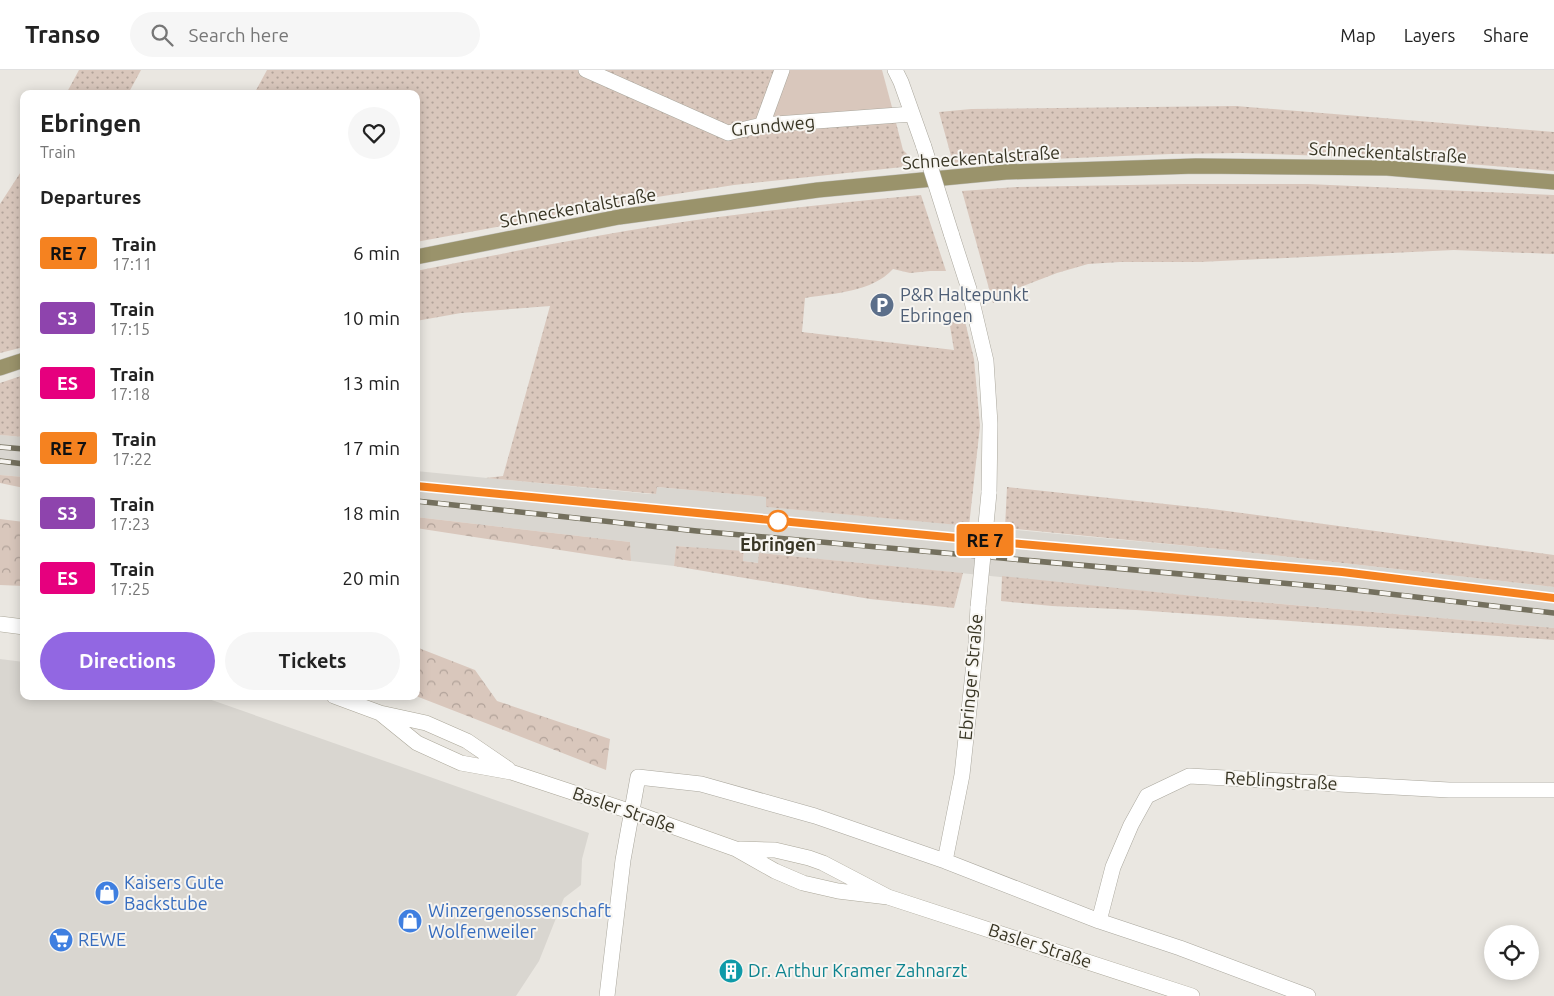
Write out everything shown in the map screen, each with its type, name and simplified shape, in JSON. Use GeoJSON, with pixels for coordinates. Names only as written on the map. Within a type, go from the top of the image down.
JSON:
{"type":"FeatureCollection","features":[{"type":"Feature","properties":{"kind":"main road","name":"Schneckentalstraße"},"geometry":{"type":"LineString","coordinates":[[420,256],[629,216],[818,190],[1006,172],[1196,166],[1387,168],[1554,182]]}},
{"type":"Feature","properties":{"kind":"main road"},"geometry":{"type":"LineString","coordinates":[[0,368],[20,361]]}},
{"type":"Feature","properties":{"kind":"street","name":"Grundweg"},"geometry":{"type":"LineString","coordinates":[[586,70],[728,133],[762,125],[912,114]]}},
{"type":"Feature","properties":{"kind":"street"},"geometry":{"type":"LineString","coordinates":[[762,125],[782,70]]}},
{"type":"Feature","properties":{"kind":"street","name":"Ebringer Straße"},"geometry":{"type":"LineString","coordinates":[[900,74],[969,289],[986,361],[990,424],[989,494],[975,654],[962,775],[945,861]]}},
{"type":"Feature","properties":{"kind":"street"},"geometry":{"type":"LineString","coordinates":[[0,624],[20,626]]}},
{"type":"Feature","properties":{"kind":"street","name":"Basler Straße"},"geometry":{"type":"LineString","coordinates":[[345,700],[380,713],[426,722],[467,741],[511,772]]}},
{"type":"Feature","properties":{"kind":"street","name":"Basler Straße"},"geometry":{"type":"LineString","coordinates":[[380,713],[417,743],[461,763],[511,772],[632,812],[736,849],[775,871],[803,883],[838,891],[888,897]]}},
{"type":"Feature","properties":{"kind":"street","name":"Reblingstraße"},"geometry":{"type":"LineString","coordinates":[[1099,921],[1113,867],[1131,825],[1147,796],[1189,776],[1449,790],[1554,790]]}},
{"type":"Feature","properties":{"kind":"street"},"geometry":{"type":"LineString","coordinates":[[607,996],[623,860],[638,777],[701,784],[815,816],[945,861],[1099,921],[1180,948],[1308,996]]}},
{"type":"Feature","properties":{"kind":"street","name":"Basler Straße"},"geometry":{"type":"LineString","coordinates":[[736,849],[775,850],[809,858],[823,863],[888,897],[1192,996]]}},
{"type":"Feature","properties":{"kind":"shaded area"},"geometry":{"type":"Polygon","coordinates":[[[0,435],[20,437],[20,477],[0,475],[0,435]]]}},
{"type":"Feature","properties":{"kind":"shaded area"},"geometry":{"type":"Polygon","coordinates":[[[420,471],[649,494],[656,494],[656,487],[766,497],[767,507],[1220,549],[1554,587],[1554,628],[1223,599],[760,553],[759,563],[743,561],[744,552],[678,546],[676,546],[674,566],[631,561],[630,542],[420,517],[420,471]]]}},
{"type":"Feature","properties":{"kind":"shaded area"},"geometry":{"type":"Polygon","coordinates":[[[0,659],[20,662],[20,700],[212,700],[589,833],[582,859],[581,885],[564,898],[539,961],[516,996],[0,996],[0,659]]]}},
{"type":"Feature","properties":{"kind":"green space"},"geometry":{"type":"Polygon","coordinates":[[[79,70],[141,70],[130,90],[68,90],[79,70]]]}},
{"type":"Feature","properties":{"kind":"green space"},"geometry":{"type":"Polygon","coordinates":[[[267,70],[789,70],[893,111],[903,150],[908,155],[912,166],[734,185],[657,197],[420,241],[420,90],[256,90],[267,70]]]}},
{"type":"Feature","properties":{"kind":"green space"},"geometry":{"type":"Polygon","coordinates":[[[789,70],[882,70],[893,111],[784,118],[778,113],[776,107],[789,70]]]}},
{"type":"Feature","properties":{"kind":"green space"},"geometry":{"type":"Polygon","coordinates":[[[1236,106],[1554,132],[1554,171],[1410,159],[1241,153],[953,163],[939,112],[971,109],[1236,106]]]}},
{"type":"Feature","properties":{"kind":"green space"},"geometry":{"type":"Polygon","coordinates":[[[20,173],[20,348],[0,353],[0,204],[20,173]]]}},
{"type":"Feature","properties":{"kind":"green space"},"geometry":{"type":"Polygon","coordinates":[[[1308,184],[1554,195],[1554,254],[1454,250],[1200,262],[1088,264],[1057,273],[1013,290],[993,303],[962,191],[1016,187],[1308,184]]]}},
{"type":"Feature","properties":{"kind":"green space"},"geometry":{"type":"Polygon","coordinates":[[[921,195],[946,271],[910,273],[893,269],[875,283],[864,287],[805,298],[802,332],[954,350],[948,314],[963,313],[974,359],[980,426],[969,526],[766,507],[766,497],[657,487],[656,494],[486,478],[503,476],[550,306],[461,313],[420,320],[420,270],[574,240],[669,224],[826,204],[921,195]]]}},
{"type":"Feature","properties":{"kind":"green space"},"geometry":{"type":"Polygon","coordinates":[[[20,376],[20,437],[0,435],[0,383],[20,376]]]}},
{"type":"Feature","properties":{"kind":"green space"},"geometry":{"type":"Polygon","coordinates":[[[0,475],[20,477],[20,487],[0,483],[0,475]]]}},
{"type":"Feature","properties":{"kind":"green space"},"geometry":{"type":"Polygon","coordinates":[[[1007,487],[1212,509],[1554,555],[1554,587],[1220,549],[1005,528],[1007,487]]]}},
{"type":"Feature","properties":{"kind":"green space"},"geometry":{"type":"Polygon","coordinates":[[[420,517],[630,542],[631,561],[420,529],[420,517]]]}},
{"type":"Feature","properties":{"kind":"green space"},"geometry":{"type":"Polygon","coordinates":[[[0,519],[20,522],[20,586],[0,585],[0,519]]]}},
{"type":"Feature","properties":{"kind":"green space"},"geometry":{"type":"Polygon","coordinates":[[[676,546],[744,551],[743,561],[758,563],[759,553],[963,573],[954,608],[870,599],[674,566],[676,546]]]}},
{"type":"Feature","properties":{"kind":"green space"},"geometry":{"type":"Polygon","coordinates":[[[1002,576],[1223,599],[1554,628],[1554,640],[1001,601],[1002,576]]]}},
{"type":"Feature","properties":{"kind":"green space"},"geometry":{"type":"Polygon","coordinates":[[[420,649],[475,670],[497,701],[610,739],[606,770],[420,698],[420,649]]]}},
{"type":"Feature","properties":{"kind":"railway"},"geometry":{"type":"LineString","coordinates":[[0,447],[20,449]]}},
{"type":"Feature","properties":{"kind":"railway"},"geometry":{"type":"LineString","coordinates":[[0,461],[20,464]]}},
{"type":"Feature","properties":{"kind":"railway"},"geometry":{"type":"LineString","coordinates":[[420,486],[1342,572],[1554,597]]}},
{"type":"Feature","properties":{"kind":"railway"},"geometry":{"type":"LineString","coordinates":[[420,501],[697,531],[1338,588],[1554,613]]}},
{"type":"Feature","properties":{"kind":"train"},"geometry":{"type":"LineString","coordinates":[[420,486],[1021,544],[1342,572],[1554,598]]}},
{"type":"Feature","properties":{"kind":"place","name":"P&R Haltepunkt Ebringen"},"geometry":{"type":"Point","coordinates":[882,305]}},
{"type":"Feature","properties":{"kind":"place","name":"Ebringen"},"geometry":{"type":"Point","coordinates":[778,521]}},
{"type":"Feature","properties":{"kind":"place","name":"Kaisers Gute Backstube"},"geometry":{"type":"Point","coordinates":[107,893]}},
{"type":"Feature","properties":{"kind":"place","name":"Winzergenossenschaft Wolfenweiler"},"geometry":{"type":"Point","coordinates":[410,921]}},
{"type":"Feature","properties":{"kind":"place","name":"REWE"},"geometry":{"type":"Point","coordinates":[61,940]}},
{"type":"Feature","properties":{"kind":"place","name":"Dr. Arthur Kramer Zahnarzt"},"geometry":{"type":"Point","coordinates":[731,971]}}]}
